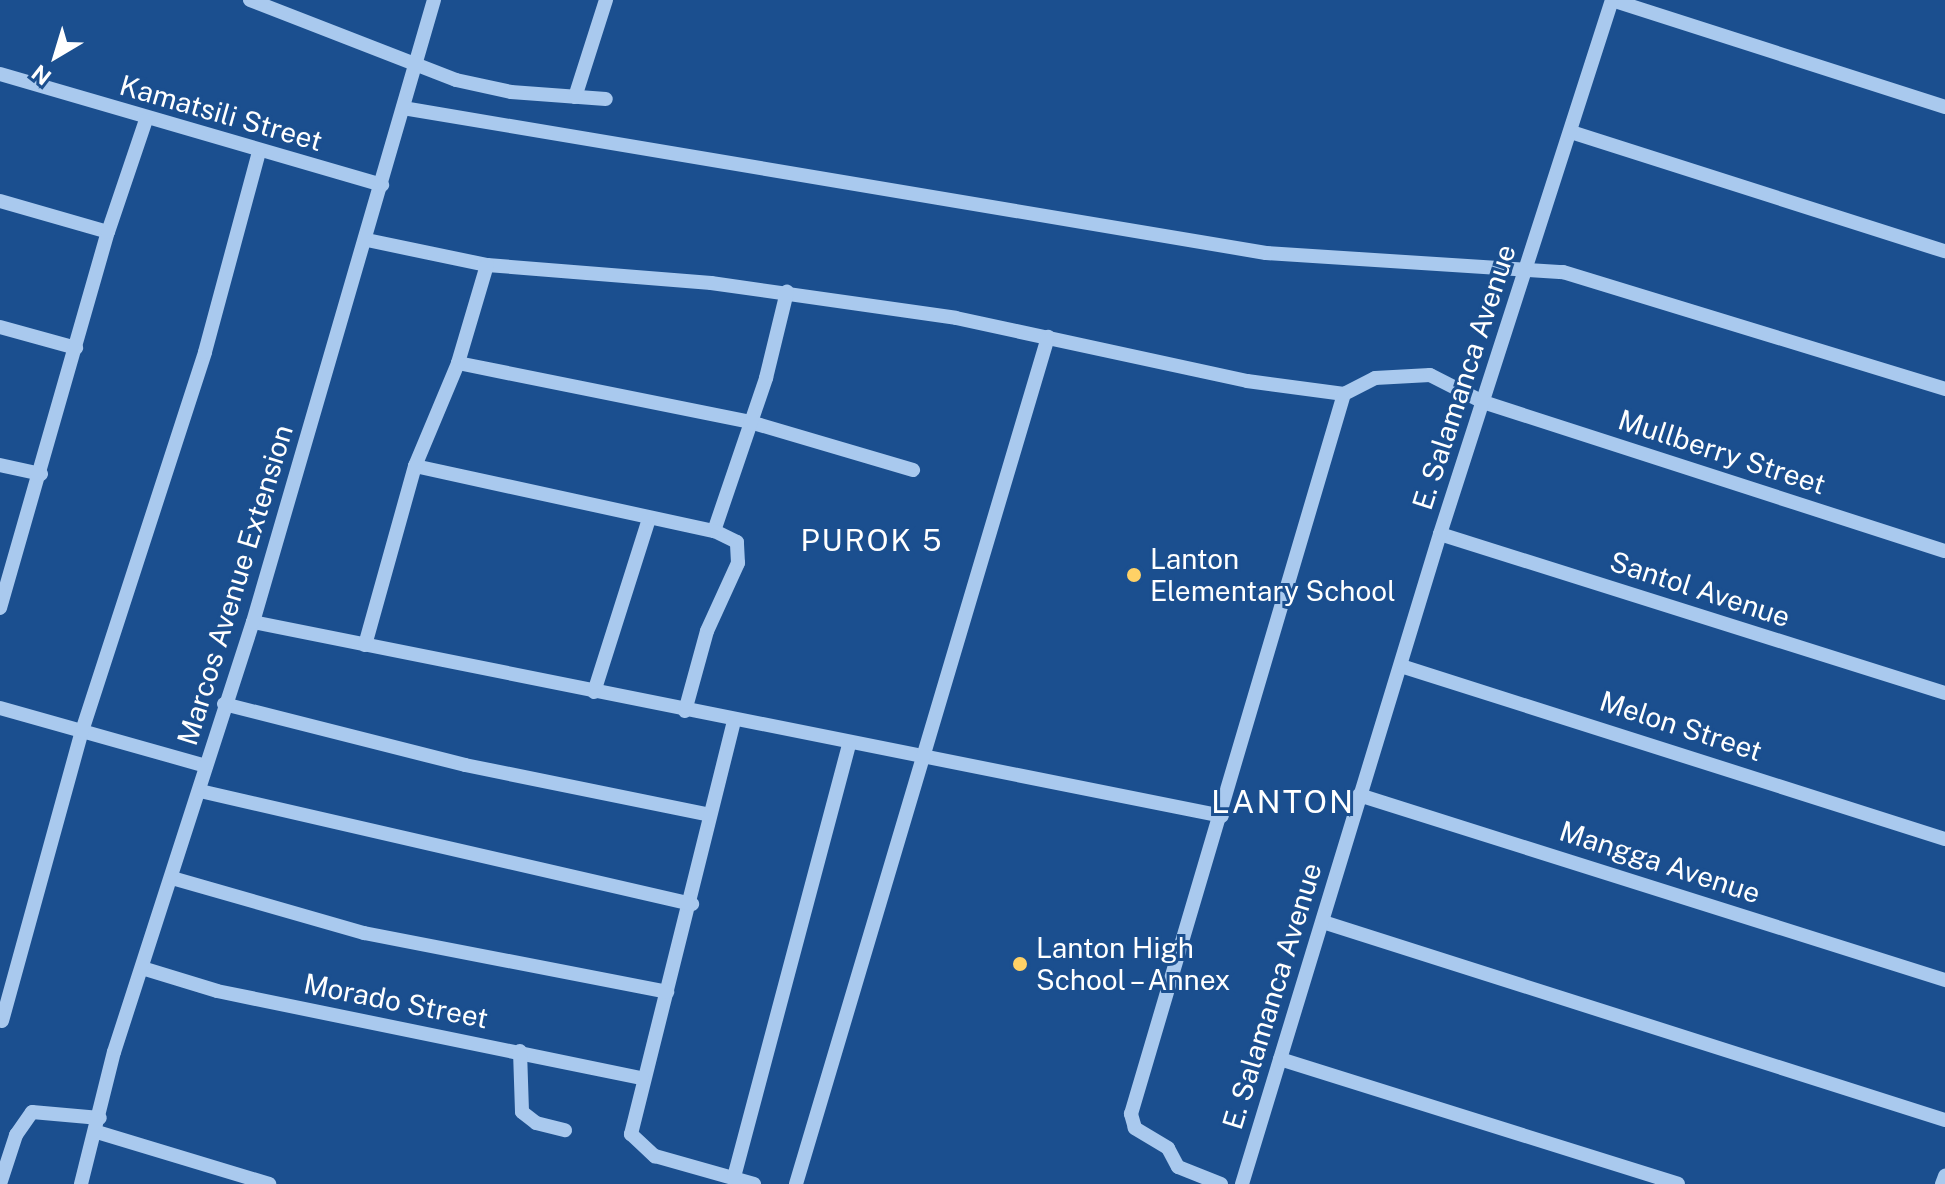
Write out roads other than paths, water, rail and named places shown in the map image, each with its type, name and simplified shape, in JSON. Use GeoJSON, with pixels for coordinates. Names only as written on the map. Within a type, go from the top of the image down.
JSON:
{"type":"FeatureCollection","features":[{"type":"Feature","properties":{"kind":"street"},"geometry":{"type":"LineString","coordinates":[[250,0],[364,41],[415,66],[511,92],[606,99]]}},
{"type":"Feature","properties":{"kind":"street","name":"Marcos Avenue Extension"},"geometry":{"type":"LineString","coordinates":[[81,1184],[114,1052],[253,622],[367,240],[434,0]]}},
{"type":"Feature","properties":{"kind":"street"},"geometry":{"type":"LineString","coordinates":[[575,97],[606,0]]}},
{"type":"Feature","properties":{"kind":"street"},"geometry":{"type":"LineString","coordinates":[[1612,0],[1945,107]]}},
{"type":"Feature","properties":{"kind":"street","name":"E. Salamanca Avenue"},"geometry":{"type":"LineString","coordinates":[[1242,1184],[1440,534],[1612,0]]}},
{"type":"Feature","properties":{"kind":"street","name":"Kamatsili Street"},"geometry":{"type":"LineString","coordinates":[[0,74],[146,120],[382,185]]}},
{"type":"Feature","properties":{"kind":"street"},"geometry":{"type":"LineString","coordinates":[[403,108],[1266,253],[1526,267],[1588,277],[1945,389]]}},
{"type":"Feature","properties":{"kind":"street"},"geometry":{"type":"LineString","coordinates":[[1,600],[41,474],[108,232],[146,120]]}},
{"type":"Feature","properties":{"kind":"street"},"geometry":{"type":"LineString","coordinates":[[1571,132],[1945,251]]}},
{"type":"Feature","properties":{"kind":"street"},"geometry":{"type":"LineString","coordinates":[[2,1021],[82,731],[205,352],[259,152]]}},
{"type":"Feature","properties":{"kind":"street"},"geometry":{"type":"LineString","coordinates":[[0,201],[108,232]]}},
{"type":"Feature","properties":{"kind":"street"},"geometry":{"type":"LineString","coordinates":[[367,240],[487,265],[787,292],[1048,337],[1247,381],[1344,394],[1222,816],[1131,1114],[1135,1128],[1168,1148],[1178,1167],[1221,1184]]}},
{"type":"Feature","properties":{"kind":"street"},"geometry":{"type":"LineString","coordinates":[[365,645],[415,466],[458,363],[487,265]]}},
{"type":"Feature","properties":{"kind":"street"},"geometry":{"type":"LineString","coordinates":[[714,531],[750,422],[787,292]]}},
{"type":"Feature","properties":{"kind":"street"},"geometry":{"type":"LineString","coordinates":[[0,327],[76,348]]}},
{"type":"Feature","properties":{"kind":"street"},"geometry":{"type":"LineString","coordinates":[[796,1184],[919,758],[1048,337]]}},
{"type":"Feature","properties":{"kind":"street"},"geometry":{"type":"LineString","coordinates":[[458,363],[750,422],[913,470]]}},
{"type":"Feature","properties":{"kind":"street","name":"Mullberry Street"},"geometry":{"type":"LineString","coordinates":[[1344,394],[1375,378],[1416,373],[1457,384],[1483,402],[1945,551]]}},
{"type":"Feature","properties":{"kind":"street"},"geometry":{"type":"LineString","coordinates":[[0,465],[41,474]]}},
{"type":"Feature","properties":{"kind":"street"},"geometry":{"type":"LineString","coordinates":[[415,466],[714,531],[737,542],[738,563],[707,631],[685,711]]}},
{"type":"Feature","properties":{"kind":"street"},"geometry":{"type":"LineString","coordinates":[[594,692],[649,519]]}},
{"type":"Feature","properties":{"kind":"street","name":"Santol Avenue"},"geometry":{"type":"LineString","coordinates":[[1440,534],[1945,693]]}},
{"type":"Feature","properties":{"kind":"street"},"geometry":{"type":"LineString","coordinates":[[253,622],[734,721],[1222,816]]}},
{"type":"Feature","properties":{"kind":"street","name":"Melon Street"},"geometry":{"type":"LineString","coordinates":[[1401,666],[1945,839]]}},
{"type":"Feature","properties":{"kind":"street"},"geometry":{"type":"LineString","coordinates":[[224,704],[465,765],[710,815]]}},
{"type":"Feature","properties":{"kind":"street"},"geometry":{"type":"LineString","coordinates":[[0,708],[206,766]]}},
{"type":"Feature","properties":{"kind":"street"},"geometry":{"type":"LineString","coordinates":[[734,721],[692,904],[631,1127],[633,1141],[655,1156],[754,1184]]}},
{"type":"Feature","properties":{"kind":"street"},"geometry":{"type":"LineString","coordinates":[[734,1177],[849,744]]}},
{"type":"Feature","properties":{"kind":"street"},"geometry":{"type":"LineString","coordinates":[[200,791],[692,904]]}},
{"type":"Feature","properties":{"kind":"street","name":"Mangga Avenue"},"geometry":{"type":"LineString","coordinates":[[1359,795],[1945,980]]}},
{"type":"Feature","properties":{"kind":"street"},"geometry":{"type":"LineString","coordinates":[[172,878],[364,933],[667,992]]}},
{"type":"Feature","properties":{"kind":"street"},"geometry":{"type":"LineString","coordinates":[[1323,922],[1945,1120]]}},
{"type":"Feature","properties":{"kind":"street","name":"Morado Street"},"geometry":{"type":"LineString","coordinates":[[142,968],[217,991],[642,1078]]}},
{"type":"Feature","properties":{"kind":"street"},"geometry":{"type":"LineString","coordinates":[[520,1051],[522,1112],[536,1123],[565,1130]]}},
{"type":"Feature","properties":{"kind":"street"},"geometry":{"type":"LineString","coordinates":[[1280,1059],[1678,1184]]}},
{"type":"Feature","properties":{"kind":"street"},"geometry":{"type":"LineString","coordinates":[[0,1184],[16,1135],[32,1112],[98,1125],[269,1184]]}},
{"type":"Feature","properties":{"kind":"street"},"geometry":{"type":"LineString","coordinates":[[1942,1184],[1945,1176]]}},
{"type":"Feature","properties":{"kind":"place","name":"Lanton Elementary School"},"geometry":{"type":"Point","coordinates":[1134,575]}},
{"type":"Feature","properties":{"kind":"place","name":"Lanton High School – Annex"},"geometry":{"type":"Point","coordinates":[1020,964]}},
{"type":"Feature","properties":{"kind":"district","name":"PUROK 5"},"geometry":{"type":"Point","coordinates":[872,540]}},
{"type":"Feature","properties":{"kind":"district","name":"LANTON"},"geometry":{"type":"Point","coordinates":[1283,802]}}]}
